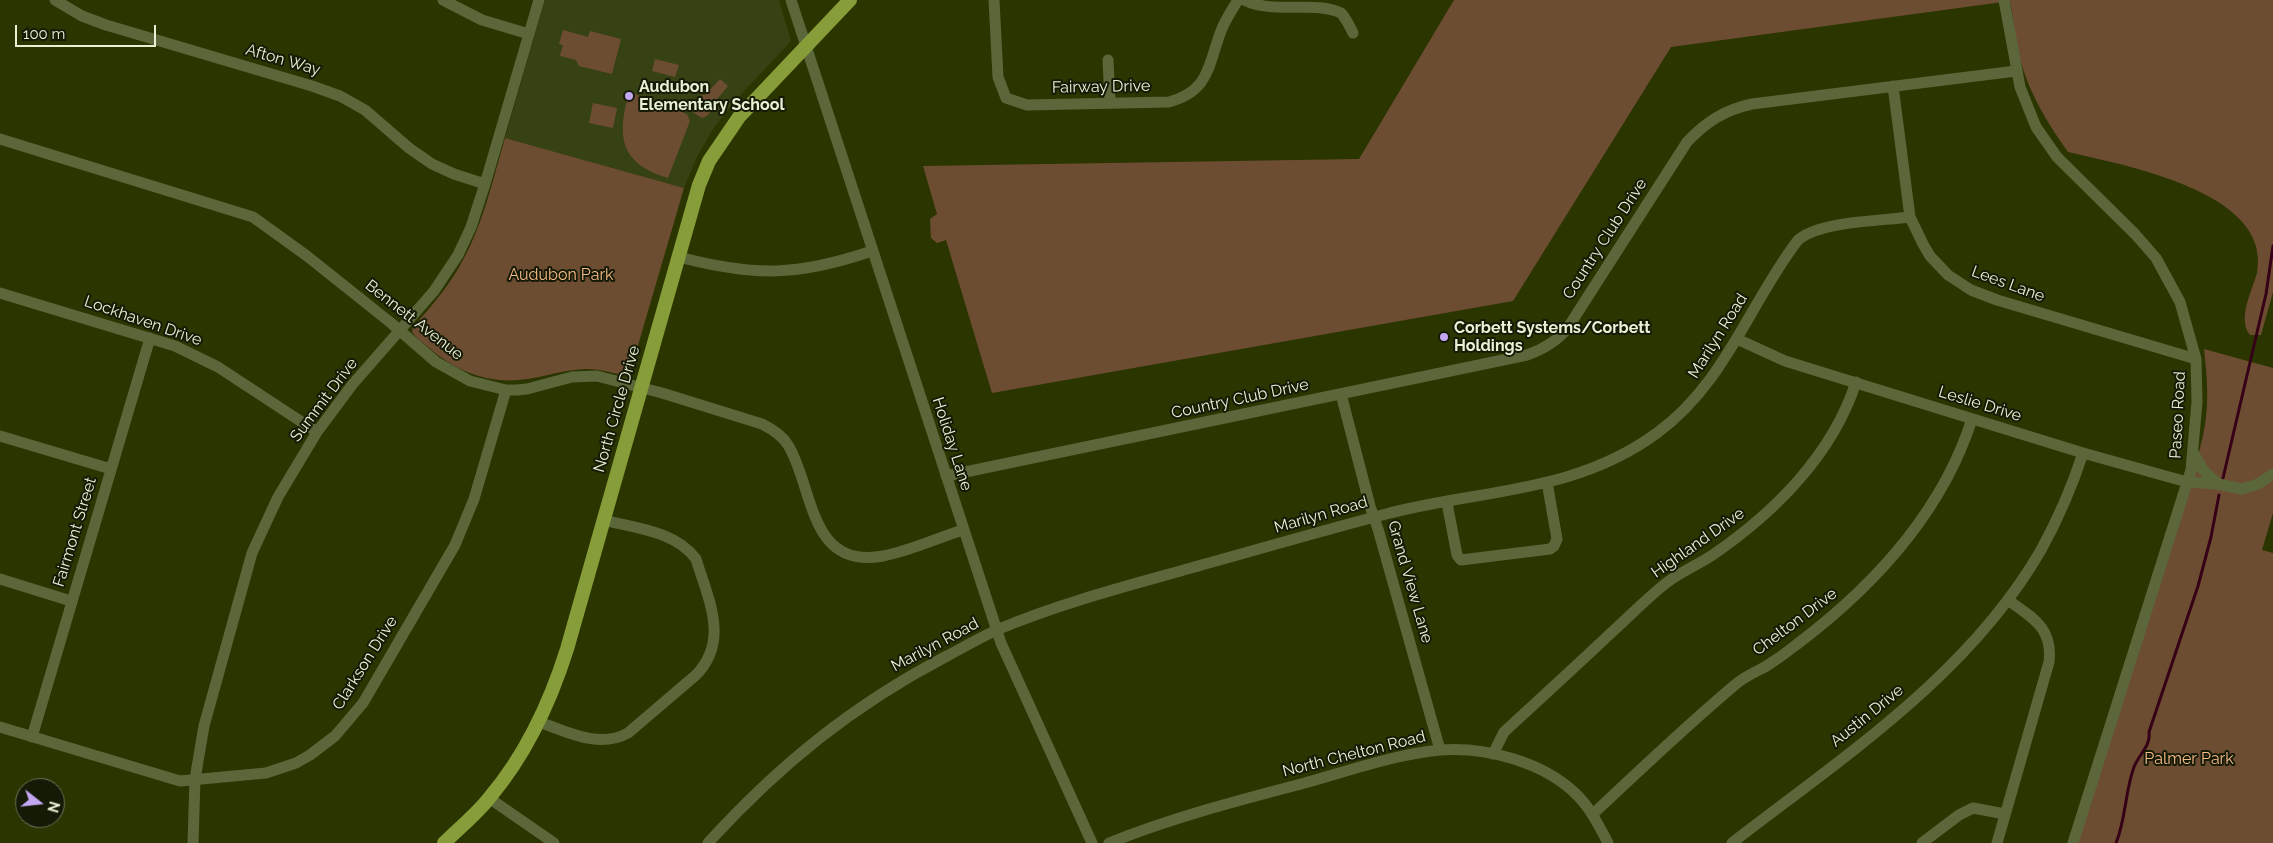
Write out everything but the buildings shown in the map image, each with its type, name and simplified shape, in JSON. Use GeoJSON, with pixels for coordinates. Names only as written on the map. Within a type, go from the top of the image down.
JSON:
{"type":"FeatureCollection","features":[{"type":"Feature","properties":{"kind":"main road","name":"North Circle Drive"},"geometry":{"type":"LineString","coordinates":[[444,843],[490,798],[522,754],[549,702],[562,666],[699,184],[718,146],[740,117],[850,0]]}},
{"type":"Feature","properties":{"kind":"street","name":"Afton Way"},"geometry":{"type":"LineString","coordinates":[[55,0],[82,16],[114,28],[328,90],[365,110],[421,157],[444,170],[485,184]]}},
{"type":"Feature","properties":{"kind":"street"},"geometry":{"type":"LineString","coordinates":[[443,0],[482,20],[529,34]]}},
{"type":"Feature","properties":{"kind":"street","name":"Summit Drive"},"geometry":{"type":"LineString","coordinates":[[193,843],[195,779],[209,705],[252,553],[278,497],[317,432],[352,386],[434,292],[456,260],[471,227],[485,184],[539,0]]}},
{"type":"Feature","properties":{"kind":"street","name":"Holiday Lane"},"geometry":{"type":"LineString","coordinates":[[791,0],[996,630],[1092,843]]}},
{"type":"Feature","properties":{"kind":"street","name":"Fairway Drive"},"geometry":{"type":"LineString","coordinates":[[994,0],[998,77],[1003,103],[1027,105],[1169,102],[1192,93],[1205,79],[1221,32],[1238,0]]}},
{"type":"Feature","properties":{"kind":"street"},"geometry":{"type":"LineString","coordinates":[[1244,0],[1259,5],[1324,3],[1343,14],[1353,33]]}},
{"type":"Feature","properties":{"kind":"street","name":"Paseo Road"},"geometry":{"type":"LineString","coordinates":[[2004,0],[2016,71],[2026,105],[2046,144],[2135,234],[2160,265],[2180,302],[2196,359],[2198,402],[2194,454],[2187,482],[2073,843]]}},
{"type":"Feature","properties":{"kind":"street"},"geometry":{"type":"LineString","coordinates":[[1108,60],[1110,102]]}},
{"type":"Feature","properties":{"kind":"street","name":"Country Club Drive"},"geometry":{"type":"LineString","coordinates":[[946,476],[1527,355],[1551,344],[1567,329],[1687,142],[1704,124],[1716,116],[1752,104],[2016,71]]}},
{"type":"Feature","properties":{"kind":"street","name":"Lees Lane"},"geometry":{"type":"LineString","coordinates":[[1893,86],[1910,217],[1930,256],[1948,275],[1971,290],[1997,300],[2196,359]]}},
{"type":"Feature","properties":{"kind":"street","name":"Bennett Avenue"},"geometry":{"type":"LineString","coordinates":[[0,139],[253,218],[307,256],[424,354],[448,370],[470,381],[506,390],[526,389],[572,376],[606,377],[745,418],[772,429],[787,444],[791,451],[812,511],[824,534],[831,543],[850,554],[860,557],[883,556],[963,530]]}},
{"type":"Feature","properties":{"kind":"street","name":"Marilyn Road"},"geometry":{"type":"LineString","coordinates":[[708,843],[770,778],[824,733],[900,681],[996,630],[1040,613],[1108,591],[1374,518],[1575,476],[1608,463],[1662,430],[1701,393],[1722,364],[1791,249],[1805,235],[1823,228],[1910,217]]}},
{"type":"Feature","properties":{"kind":"street"},"geometry":{"type":"LineString","coordinates":[[679,257],[724,268],[766,272],[828,265],[872,251]]}},
{"type":"Feature","properties":{"kind":"street","name":"Lockhaven Drive"},"geometry":{"type":"LineString","coordinates":[[0,292],[175,346],[218,367],[317,432]]}},
{"type":"Feature","properties":{"kind":"street","name":"Fairmont Street"},"geometry":{"type":"LineString","coordinates":[[32,737],[150,338]]}},
{"type":"Feature","properties":{"kind":"street","name":"Leslie Drive"},"geometry":{"type":"LineString","coordinates":[[1737,339],[1785,361],[2083,453],[2187,482],[2218,484],[2242,489],[2258,484],[2273,474]]}},
{"type":"Feature","properties":{"kind":"street","name":"Highland Drive"},"geometry":{"type":"LineString","coordinates":[[1493,754],[1504,732],[1664,584],[1729,544],[1764,515],[1782,497],[1817,457],[1836,431],[1856,382]]}},
{"type":"Feature","properties":{"kind":"street","name":"Clarkson Drive"},"geometry":{"type":"LineString","coordinates":[[0,727],[180,781],[253,775],[296,763],[323,746],[354,715],[367,696],[455,545],[474,499],[506,390]]}},
{"type":"Feature","properties":{"kind":"street","name":"Grand View Lane"},"geometry":{"type":"LineString","coordinates":[[1341,394],[1440,750]]}},
{"type":"Feature","properties":{"kind":"street","name":"Chelton Drive"},"geometry":{"type":"LineString","coordinates":[[1593,814],[1738,682],[1784,654],[1837,613],[1874,578],[1910,535],[1940,492],[1958,458],[1972,419]]}},
{"type":"Feature","properties":{"kind":"street"},"geometry":{"type":"LineString","coordinates":[[0,436],[111,469]]}},
{"type":"Feature","properties":{"kind":"street","name":"Austin Drive"},"geometry":{"type":"LineString","coordinates":[[1732,843],[1887,722],[1953,662],[2008,600],[2051,532],[2083,453]]}},
{"type":"Feature","properties":{"kind":"street"},"geometry":{"type":"LineString","coordinates":[[2194,454],[2203,470],[2218,484]]}},
{"type":"Feature","properties":{"kind":"street"},"geometry":{"type":"LineString","coordinates":[[1447,503],[1456,555],[1460,560],[1541,550],[1554,546],[1557,540],[1547,482]]}},
{"type":"Feature","properties":{"kind":"street"},"geometry":{"type":"LineString","coordinates":[[539,722],[593,740],[602,741],[619,738],[628,733],[696,675],[704,667],[713,650],[715,627],[696,559],[690,551],[675,540],[664,536],[603,520]]}},
{"type":"Feature","properties":{"kind":"street"},"geometry":{"type":"LineString","coordinates":[[0,579],[71,601]]}},
{"type":"Feature","properties":{"kind":"street"},"geometry":{"type":"LineString","coordinates":[[1997,843],[2050,650],[2048,638],[2035,619],[2008,600]]}},
{"type":"Feature","properties":{"kind":"street","name":"North Chelton Road"},"geometry":{"type":"LineString","coordinates":[[1109,843],[1148,827],[1233,802],[1408,756],[1440,750],[1474,751],[1493,754],[1518,761],[1550,774],[1578,796],[1593,814],[1608,843]]}},
{"type":"Feature","properties":{"kind":"street"},"geometry":{"type":"LineString","coordinates":[[490,798],[554,843]]}},
{"type":"Feature","properties":{"kind":"street"},"geometry":{"type":"LineString","coordinates":[[1922,843],[1959,815],[1973,808],[2005,814]]}},
{"type":"Feature","properties":{"kind":"shaded area","name":"Audubon Elementary School"},"geometry":{"type":"Polygon","coordinates":[[[545,0],[779,0],[791,41],[735,101],[713,129],[697,157],[684,188],[505,138],[545,0]]]}},
{"type":"Feature","properties":{"kind":"green space"},"geometry":{"type":"Polygon","coordinates":[[[1454,0],[2273,0],[2273,292],[2261,335],[2250,335],[2246,328],[2245,313],[2257,273],[2256,245],[2242,221],[2218,202],[2189,187],[2156,174],[2068,152],[2046,119],[2028,84],[2018,52],[2010,1],[1671,47],[1513,301],[992,393],[946,240],[937,243],[931,238],[930,219],[937,214],[923,166],[1359,159],[1454,0]]]}},
{"type":"Feature","properties":{"kind":"green space"},"geometry":{"type":"Polygon","coordinates":[[[563,30],[588,37],[590,31],[621,39],[612,74],[579,66],[576,60],[560,56],[563,45],[559,44],[563,30]]]}},
{"type":"Feature","properties":{"kind":"green space"},"geometry":{"type":"Polygon","coordinates":[[[655,59],[679,65],[675,77],[652,71],[655,59]]]}},
{"type":"Feature","properties":{"kind":"green space"},"geometry":{"type":"Polygon","coordinates":[[[720,79],[728,86],[713,104],[713,108],[707,116],[702,118],[691,111],[702,95],[705,95],[720,79]]]}},
{"type":"Feature","properties":{"kind":"green space"},"geometry":{"type":"Polygon","coordinates":[[[629,92],[687,114],[690,121],[668,178],[652,172],[640,164],[631,156],[626,146],[623,135],[623,122],[629,92]]]}},
{"type":"Feature","properties":{"kind":"green space"},"geometry":{"type":"Polygon","coordinates":[[[593,103],[617,108],[613,128],[589,123],[593,103]]]}},
{"type":"Feature","properties":{"kind":"green space","name":"Audubon Park"},"geometry":{"type":"Polygon","coordinates":[[[505,138],[684,188],[629,376],[587,369],[570,370],[519,380],[482,377],[448,362],[412,332],[413,327],[448,285],[474,238],[486,205],[505,138]]]}},
{"type":"Feature","properties":{"kind":"green space","name":"Palmer Park"},"geometry":{"type":"Polygon","coordinates":[[[2204,349],[2273,368],[2273,513],[2262,550],[2273,553],[2273,843],[2076,843],[2200,448],[2207,399],[2204,349]]]}},
{"type":"Feature","properties":{"kind":"waterway"},"geometry":{"type":"LineString","coordinates":[[2223,478],[2266,294],[2273,246]]}},
{"type":"Feature","properties":{"kind":"waterway"},"geometry":{"type":"LineString","coordinates":[[2116,843],[2122,824],[2131,776],[2136,762],[2148,742],[2149,732],[2198,586],[2211,537],[2219,495]]}},
{"type":"Feature","properties":{"kind":"place","name":"Audubon Elementary School"},"geometry":{"type":"Point","coordinates":[629,96]}},
{"type":"Feature","properties":{"kind":"place","name":"Corbett Systems/Corbett Holdings"},"geometry":{"type":"Point","coordinates":[1444,337]}}]}
